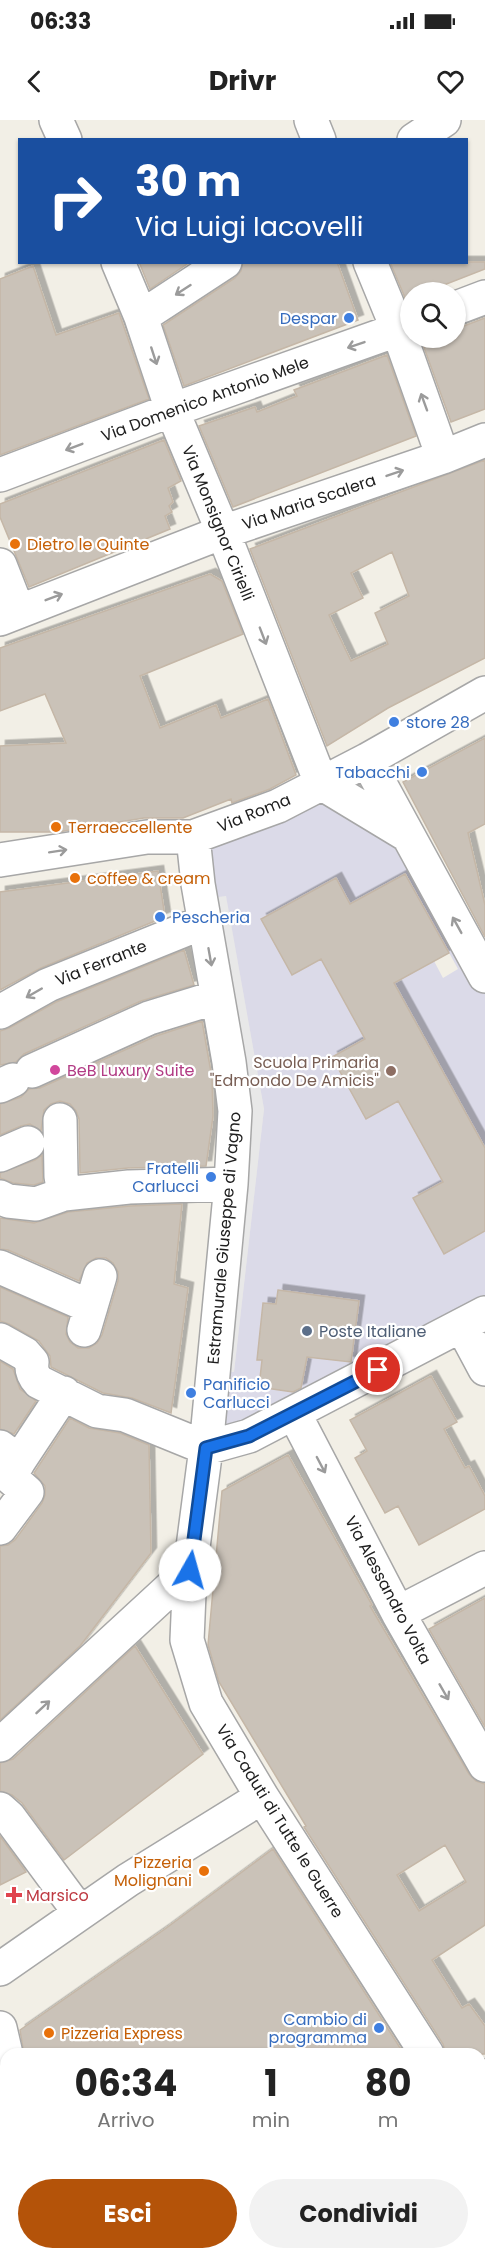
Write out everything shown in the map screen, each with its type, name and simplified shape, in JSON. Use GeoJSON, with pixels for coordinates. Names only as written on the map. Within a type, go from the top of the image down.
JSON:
{"type":"FeatureCollection","features":[{"type":"Feature","properties":{"kind":"street"},"geometry":{"type":"LineString","coordinates":[[56,120],[64,138]]}},
{"type":"Feature","properties":{"kind":"street"},"geometry":{"type":"LineString","coordinates":[[311,120],[319,138]]}},
{"type":"Feature","properties":{"kind":"street"},"geometry":{"type":"LineString","coordinates":[[417,138],[444,120]]}},
{"type":"Feature","properties":{"kind":"street","name":"Via Monsignor Cirielli"},"geometry":{"type":"LineString","coordinates":[[119,264],[141,317],[172,410],[223,532],[321,783]]}},
{"type":"Feature","properties":{"kind":"street"},"geometry":{"type":"LineString","coordinates":[[141,317],[222,264]]}},
{"type":"Feature","properties":{"kind":"street"},"geometry":{"type":"LineString","coordinates":[[371,264],[400,319]]}},
{"type":"Feature","properties":{"kind":"street"},"geometry":{"type":"LineString","coordinates":[[466,304],[485,297]]}},
{"type":"Feature","properties":{"kind":"street","name":"Via Domenico Antonio Mele"},"geometry":{"type":"LineString","coordinates":[[0,475],[172,410],[400,328]]}},
{"type":"Feature","properties":{"kind":"street"},"geometry":{"type":"LineString","coordinates":[[410,348],[443,457]]}},
{"type":"Feature","properties":{"kind":"street","name":"Via Maria Scalera"},"geometry":{"type":"LineString","coordinates":[[9,615],[223,532],[443,457],[485,440]]}},
{"type":"Feature","properties":{"kind":"street"},"geometry":{"type":"LineString","coordinates":[[0,565],[9,615]]}},
{"type":"Feature","properties":{"kind":"street","name":"Via Roma"},"geometry":{"type":"LineString","coordinates":[[0,860],[147,837],[193,837],[278,806],[367,760],[485,693]]}},
{"type":"Feature","properties":{"kind":"street"},"geometry":{"type":"LineString","coordinates":[[367,760],[485,976]]}},
{"type":"Feature","properties":{"kind":"street"},"geometry":{"type":"LineString","coordinates":[[321,783],[407,835]]}},
{"type":"Feature","properties":{"kind":"street","name":"Estramurale Giuseppe di Vagno"},"geometry":{"type":"LineString","coordinates":[[190,1570],[206,1448],[231,1184],[235,1111],[204,922],[193,837]]}},
{"type":"Feature","properties":{"kind":"street","name":"Via Ferrante"},"geometry":{"type":"LineString","coordinates":[[0,1012],[48,985],[204,922]]}},
{"type":"Feature","properties":{"kind":"street"},"geometry":{"type":"LineString","coordinates":[[15,1079],[149,1018],[217,997]]}},
{"type":"Feature","properties":{"kind":"street"},"geometry":{"type":"LineString","coordinates":[[60,1120],[61,1176],[64,1194]]}},
{"type":"Feature","properties":{"kind":"street"},"geometry":{"type":"LineString","coordinates":[[0,1197],[8,1201],[36,1204],[64,1194],[129,1186],[231,1184]]}},
{"type":"Feature","properties":{"kind":"street"},"geometry":{"type":"LineString","coordinates":[[0,1268],[92,1304]]}},
{"type":"Feature","properties":{"kind":"street"},"geometry":{"type":"LineString","coordinates":[[0,1340],[25,1354],[32,1362],[31,1370],[39,1382],[98,1411],[125,1415],[206,1448],[249,1436],[474,1319],[485,1369]]}},
{"type":"Feature","properties":{"kind":"street"},"geometry":{"type":"LineString","coordinates":[[0,1528],[27,1492],[9,1477],[9,1454],[64,1393]]}},
{"type":"Feature","properties":{"kind":"street","name":"Via Alessandro Volta"},"geometry":{"type":"LineString","coordinates":[[294,1413],[398,1613],[485,1765]]}},
{"type":"Feature","properties":{"kind":"street"},"geometry":{"type":"LineString","coordinates":[[398,1613],[485,1568]]}},
{"type":"Feature","properties":{"kind":"street"},"geometry":{"type":"LineString","coordinates":[[0,1745],[190,1570]]}},
{"type":"Feature","properties":{"kind":"street","name":"Via Caduti di Tutte le Guerre"},"geometry":{"type":"LineString","coordinates":[[190,1570],[187,1640],[206,1703],[262,1797],[423,2048]]}},
{"type":"Feature","properties":{"kind":"street"},"geometry":{"type":"LineString","coordinates":[[0,1969],[128,1880],[262,1797]]}},
{"type":"Feature","properties":{"kind":"street"},"geometry":{"type":"LineString","coordinates":[[0,1809],[9,1817],[80,1913]]}},
{"type":"Feature","properties":{"kind":"street"},"geometry":{"type":"LineString","coordinates":[[0,2028],[5,2048]]}},
{"type":"Feature","properties":{"kind":"shaded area"},"geometry":{"type":"Polygon","coordinates":[[[321,783],[407,835],[485,976],[485,1148],[336,878],[321,959],[365,1039],[332,1057],[366,1119],[398,1101],[443,1182],[413,1199],[444,1253],[485,1231],[485,1313],[206,1448],[213,1371],[234,1372],[264,1109],[226,896],[201,899],[193,837],[321,783]],[[406,874],[366,895],[434,961],[443,978],[458,969],[406,874]],[[278,1290],[275,1303],[263,1303],[257,1359],[262,1360],[259,1387],[300,1393],[307,1357],[350,1362],[359,1301],[278,1290]]]}},
{"type":"Feature","properties":{"kind":"shaded area"},"geometry":{"type":"Polygon","coordinates":[[[226,895],[264,1109],[234,1372],[221,1371],[231,1287],[214,897],[226,895]]]}},
{"type":"Feature","properties":{"kind":"building"},"geometry":{"type":"Polygon","coordinates":[[[485,262],[485,269],[452,282],[400,282],[400,286],[391,264],[485,262]]]}},
{"type":"Feature","properties":{"kind":"building"},"geometry":{"type":"Polygon","coordinates":[[[140,264],[187,264],[150,289],[140,264]]]}},
{"type":"Feature","properties":{"kind":"building"},"geometry":{"type":"Polygon","coordinates":[[[243,264],[338,264],[358,320],[184,386],[163,325],[235,278],[241,271],[243,264]]]}},
{"type":"Feature","properties":{"kind":"building"},"geometry":{"type":"Polygon","coordinates":[[[33,266],[56,335],[119,313],[149,399],[0,455],[0,279],[33,266]]]}},
{"type":"Feature","properties":{"kind":"building"},"geometry":{"type":"Polygon","coordinates":[[[485,318],[485,409],[451,422],[424,348],[466,348],[466,325],[485,318]]]}},
{"type":"Feature","properties":{"kind":"building"},"geometry":{"type":"Polygon","coordinates":[[[387,355],[416,436],[233,507],[199,426],[255,407],[257,412],[297,396],[294,390],[387,355]]]}},
{"type":"Feature","properties":{"kind":"building"},"geometry":{"type":"Polygon","coordinates":[[[164,440],[181,481],[168,488],[173,502],[169,506],[172,512],[165,516],[170,529],[29,587],[0,517],[0,504],[164,440]]]}},
{"type":"Feature","properties":{"kind":"building"},"geometry":{"type":"Polygon","coordinates":[[[485,460],[485,658],[388,708],[327,746],[250,549],[485,460]],[[392,552],[351,573],[363,598],[329,615],[351,661],[388,644],[375,613],[409,596],[392,552]]]}},
{"type":"Feature","properties":{"kind":"building"},"geometry":{"type":"Polygon","coordinates":[[[210,574],[222,581],[243,634],[140,676],[160,728],[216,705],[221,718],[268,699],[296,775],[270,789],[232,803],[231,799],[183,818],[144,818],[58,832],[0,832],[0,746],[66,743],[45,694],[0,711],[0,648],[210,574]]]}},
{"type":"Feature","properties":{"kind":"building"},"geometry":{"type":"Polygon","coordinates":[[[485,738],[485,824],[468,833],[485,905],[485,937],[403,782],[485,738]]]}},
{"type":"Feature","properties":{"kind":"building"},"geometry":{"type":"Polygon","coordinates":[[[158,871],[165,917],[41,968],[0,990],[0,892],[158,871]]]}},
{"type":"Feature","properties":{"kind":"building","name":"Scuola Primaria \"Edmondo De Amicis\""},"geometry":{"type":"Polygon","coordinates":[[[405,874],[449,953],[394,983],[485,1148],[485,1231],[444,1254],[413,1198],[443,1182],[398,1101],[366,1119],[332,1057],[365,1039],[321,959],[292,975],[261,919],[336,878],[350,904],[405,874]]]}},
{"type":"Feature","properties":{"kind":"building"},"geometry":{"type":"Polygon","coordinates":[[[184,950],[194,985],[141,1001],[24,1054],[16,1062],[0,1065],[0,1031],[56,1002],[184,950]]]}},
{"type":"Feature","properties":{"kind":"building"},"geometry":{"type":"Polygon","coordinates":[[[202,1021],[212,1078],[213,1116],[206,1166],[128,1168],[80,1173],[79,1119],[70,1104],[60,1101],[44,1110],[41,1131],[30,1124],[0,1135],[0,1104],[21,1097],[29,1089],[40,1088],[156,1036],[202,1021]]]}},
{"type":"Feature","properties":{"kind":"building"},"geometry":{"type":"Polygon","coordinates":[[[42,1155],[43,1182],[34,1185],[13,1183],[0,1178],[0,1173],[35,1160],[42,1155]]]}},
{"type":"Feature","properties":{"kind":"building"},"geometry":{"type":"Polygon","coordinates":[[[182,1204],[174,1284],[188,1288],[171,1413],[132,1398],[103,1393],[51,1367],[50,1356],[39,1341],[0,1321],[0,1287],[68,1317],[66,1334],[70,1342],[78,1348],[89,1348],[97,1343],[102,1335],[118,1281],[118,1272],[113,1263],[106,1258],[96,1258],[87,1263],[79,1281],[8,1250],[0,1249],[0,1218],[34,1223],[68,1212],[182,1204]]]}},
{"type":"Feature","properties":{"kind":"building","name":"Poste Italiane"},"geometry":{"type":"Polygon","coordinates":[[[278,1290],[359,1301],[351,1362],[307,1357],[301,1388],[293,1392],[259,1387],[262,1360],[257,1360],[263,1303],[276,1304],[278,1290]]]}},
{"type":"Feature","properties":{"kind":"building"},"geometry":{"type":"Polygon","coordinates":[[[0,1361],[13,1369],[20,1389],[36,1401],[14,1434],[0,1429],[0,1361]]]}},
{"type":"Feature","properties":{"kind":"building"},"geometry":{"type":"Polygon","coordinates":[[[431,1376],[457,1422],[444,1429],[465,1468],[469,1466],[485,1496],[485,1509],[419,1545],[398,1506],[385,1513],[355,1458],[367,1451],[350,1420],[431,1376]]]}},
{"type":"Feature","properties":{"kind":"building"},"geometry":{"type":"Polygon","coordinates":[[[70,1418],[89,1428],[120,1433],[149,1445],[151,1553],[80,1646],[0,1720],[0,1546],[8,1545],[15,1540],[42,1503],[45,1486],[34,1473],[70,1418]]]}},
{"type":"Feature","properties":{"kind":"building"},"geometry":{"type":"Polygon","coordinates":[[[288,1455],[372,1605],[370,1606],[469,1774],[476,1781],[485,1784],[485,1925],[432,1960],[462,2008],[469,2004],[485,2026],[485,2048],[444,2048],[304,1827],[306,1826],[219,1682],[208,1645],[222,1491],[288,1455]],[[445,1845],[397,1875],[419,1911],[466,1882],[445,1845]]]}},
{"type":"Feature","properties":{"kind":"building"},"geometry":{"type":"Polygon","coordinates":[[[485,1598],[485,1727],[429,1629],[485,1598]]]}},
{"type":"Feature","properties":{"kind":"building"},"geometry":{"type":"Polygon","coordinates":[[[135,1646],[203,1754],[64,1860],[22,1803],[12,1795],[0,1791],[0,1763],[13,1759],[135,1646]]]}},
{"type":"Feature","properties":{"kind":"building"},"geometry":{"type":"Polygon","coordinates":[[[0,1836],[26,1872],[0,1885],[0,1836]]]}},
{"type":"Feature","properties":{"kind":"building"},"geometry":{"type":"Polygon","coordinates":[[[273,1849],[400,2048],[23,2048],[20,2030],[165,1929],[273,1849]]]}},
{"type":"Feature","properties":{"kind":"place","name":"Despar"},"geometry":{"type":"Point","coordinates":[349,318]}},
{"type":"Feature","properties":{"kind":"place","name":"Dietro le Quinte"},"geometry":{"type":"Point","coordinates":[15,544]}},
{"type":"Feature","properties":{"kind":"place","name":"store 28"},"geometry":{"type":"Point","coordinates":[394,722]}},
{"type":"Feature","properties":{"kind":"place","name":"Tabacchi"},"geometry":{"type":"Point","coordinates":[422,772]}},
{"type":"Feature","properties":{"kind":"place","name":"Terraeccellente"},"geometry":{"type":"Point","coordinates":[56,827]}},
{"type":"Feature","properties":{"kind":"place","name":"coffee & cream"},"geometry":{"type":"Point","coordinates":[75,878]}},
{"type":"Feature","properties":{"kind":"place","name":"Pescheria"},"geometry":{"type":"Point","coordinates":[160,917]}},
{"type":"Feature","properties":{"kind":"place","name":"BeB Luxury Suite"},"geometry":{"type":"Point","coordinates":[55,1070]}},
{"type":"Feature","properties":{"kind":"place","name":"Scuola Primaria \"Edmondo De Amicis\""},"geometry":{"type":"Point","coordinates":[391,1071]}},
{"type":"Feature","properties":{"kind":"place","name":"Fratelli Carlucci"},"geometry":{"type":"Point","coordinates":[211,1177]}},
{"type":"Feature","properties":{"kind":"place","name":"Poste Italiane"},"geometry":{"type":"Point","coordinates":[307,1331]}},
{"type":"Feature","properties":{"kind":"place","name":"Panificio Carlucci"},"geometry":{"type":"Point","coordinates":[191,1393]}},
{"type":"Feature","properties":{"kind":"place","name":"Pizzeria Molignani"},"geometry":{"type":"Point","coordinates":[204,1871]}},
{"type":"Feature","properties":{"kind":"place","name":"Marsico"},"geometry":{"type":"Point","coordinates":[14,1895]}},
{"type":"Feature","properties":{"kind":"place","name":"Cambio di programma"},"geometry":{"type":"Point","coordinates":[379,2028]}},
{"type":"Feature","properties":{"kind":"place","name":"Pizzeria Express"},"geometry":{"type":"Point","coordinates":[49,2033]}},
{"type":"Feature","properties":{"kind":"route"},"geometry":{"type":"LineString","coordinates":[[190,1570],[206,1448],[249,1436],[378,1370]]}}]}
